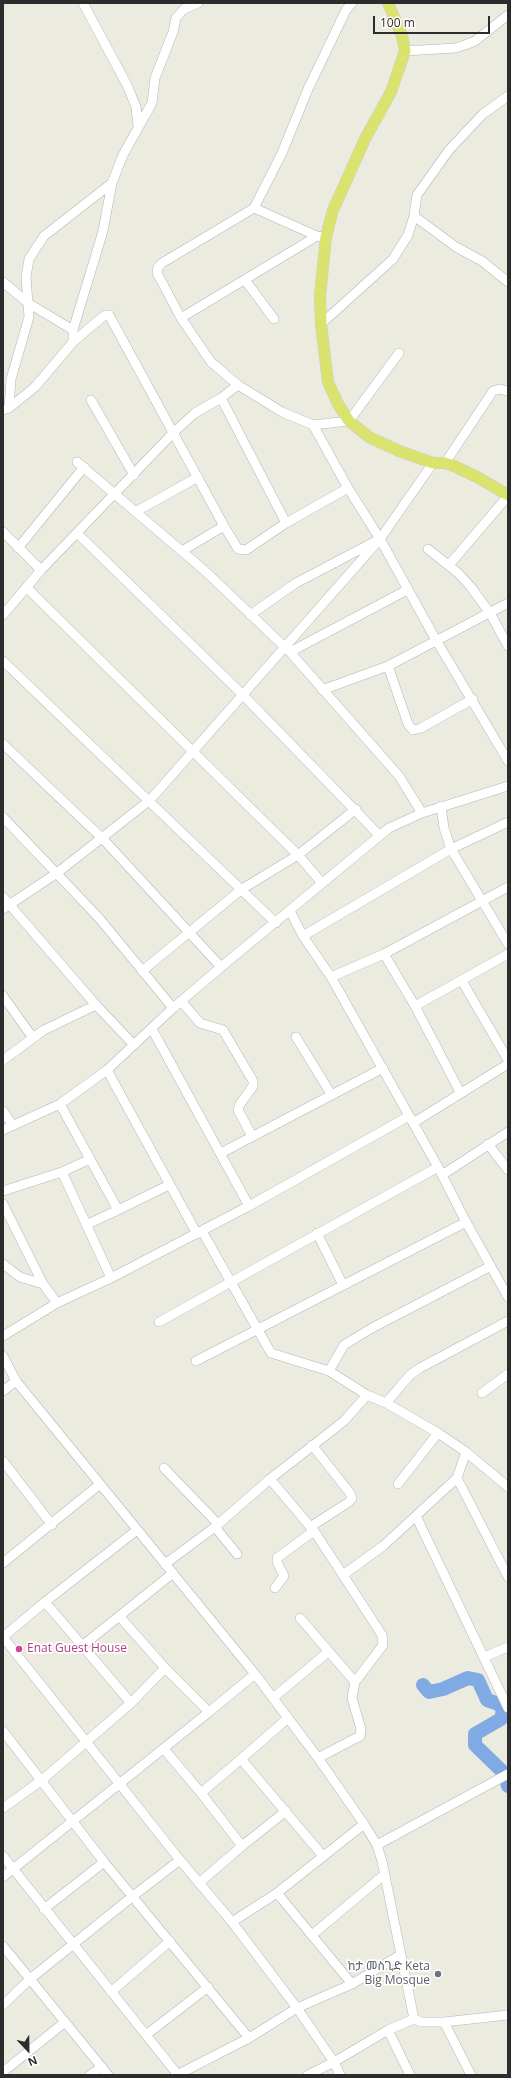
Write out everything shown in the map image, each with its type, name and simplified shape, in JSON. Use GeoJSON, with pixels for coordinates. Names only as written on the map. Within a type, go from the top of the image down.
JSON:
{"type":"FeatureCollection","features":[{"type":"Feature","properties":{"kind":"main road"},"geometry":{"type":"LineString","coordinates":[[388,3],[402,36],[405,51],[391,92],[366,137],[321,236],[321,324],[328,382],[338,404],[349,421],[368,437],[378,442],[477,476],[508,495]]}},
{"type":"Feature","properties":{"kind":"street"},"geometry":{"type":"LineString","coordinates":[[83,3],[127,85],[136,106],[138,126]]}},
{"type":"Feature","properties":{"kind":"street"},"geometry":{"type":"LineString","coordinates":[[73,342],[73,330],[86,281],[103,231],[112,183],[122,155],[152,103],[155,78],[173,32],[176,18],[184,9],[198,3]]}},
{"type":"Feature","properties":{"kind":"street"},"geometry":{"type":"LineString","coordinates":[[352,3],[346,10],[308,89],[282,153],[254,208],[198,240],[158,267],[157,273],[181,318],[211,362],[238,385],[282,412],[313,425],[349,421],[399,353]]}},
{"type":"Feature","properties":{"kind":"street"},"geometry":{"type":"LineString","coordinates":[[405,51],[455,48],[465,45],[475,41],[506,19]]}},
{"type":"Feature","properties":{"kind":"street"},"geometry":{"type":"LineString","coordinates":[[321,324],[393,258],[408,235],[414,216],[417,195],[449,150],[483,114],[508,96]]}},
{"type":"Feature","properties":{"kind":"street"},"geometry":{"type":"LineString","coordinates":[[6,409],[11,379],[29,317],[26,277],[29,259],[44,236],[112,183]]}},
{"type":"Feature","properties":{"kind":"street"},"geometry":{"type":"LineString","coordinates":[[254,208],[321,236]]}},
{"type":"Feature","properties":{"kind":"street"},"geometry":{"type":"LineString","coordinates":[[414,216],[456,247],[482,261],[508,282]]}},
{"type":"Feature","properties":{"kind":"street"},"geometry":{"type":"LineString","coordinates":[[181,318],[321,236]]}},
{"type":"Feature","properties":{"kind":"street"},"geometry":{"type":"LineString","coordinates":[[245,280],[274,319]]}},
{"type":"Feature","properties":{"kind":"street"},"geometry":{"type":"LineString","coordinates":[[3,282],[28,303],[73,330]]}},
{"type":"Feature","properties":{"kind":"street"},"geometry":{"type":"LineString","coordinates":[[6,409],[35,387],[73,342],[105,315],[110,316],[238,549],[246,550],[286,523],[348,488]]}},
{"type":"Feature","properties":{"kind":"street"},"geometry":{"type":"LineString","coordinates":[[3,615],[42,570],[174,432],[195,413],[221,398],[238,385]]}},
{"type":"Feature","properties":{"kind":"street"},"geometry":{"type":"LineString","coordinates":[[6,907],[57,873],[103,839],[150,800],[242,694],[287,649],[380,539],[493,391],[499,388],[508,391]]}},
{"type":"Feature","properties":{"kind":"street"},"geometry":{"type":"LineString","coordinates":[[221,398],[286,523]]}},
{"type":"Feature","properties":{"kind":"street"},"geometry":{"type":"LineString","coordinates":[[91,400],[134,475]]}},
{"type":"Feature","properties":{"kind":"street"},"geometry":{"type":"LineString","coordinates":[[313,425],[348,488],[380,539],[436,640],[508,761]]}},
{"type":"Feature","properties":{"kind":"street"},"geometry":{"type":"LineString","coordinates":[[18,548],[80,465],[137,511],[287,649],[399,776],[422,813]]}},
{"type":"Feature","properties":{"kind":"street"},"geometry":{"type":"LineString","coordinates":[[137,511],[198,477]]}},
{"type":"Feature","properties":{"kind":"street"},"geometry":{"type":"LineString","coordinates":[[449,565],[508,495]]}},
{"type":"Feature","properties":{"kind":"street"},"geometry":{"type":"LineString","coordinates":[[182,551],[224,526]]}},
{"type":"Feature","properties":{"kind":"street"},"geometry":{"type":"LineString","coordinates":[[3,532],[42,570]]}},
{"type":"Feature","properties":{"kind":"street"},"geometry":{"type":"LineString","coordinates":[[78,534],[242,694],[380,835]]}},
{"type":"Feature","properties":{"kind":"street"},"geometry":{"type":"LineString","coordinates":[[250,615],[296,583],[380,539]]}},
{"type":"Feature","properties":{"kind":"street"},"geometry":{"type":"LineString","coordinates":[[428,549],[449,565],[470,586],[490,613],[508,646]]}},
{"type":"Feature","properties":{"kind":"street"},"geometry":{"type":"LineString","coordinates":[[27,588],[298,855],[322,883]]}},
{"type":"Feature","properties":{"kind":"street"},"geometry":{"type":"LineString","coordinates":[[287,649],[407,590]]}},
{"type":"Feature","properties":{"kind":"street"},"geometry":{"type":"LineString","coordinates":[[322,690],[388,666],[508,603]]}},
{"type":"Feature","properties":{"kind":"street"},"geometry":{"type":"LineString","coordinates":[[3,661],[150,800],[276,923]]}},
{"type":"Feature","properties":{"kind":"street"},"geometry":{"type":"LineString","coordinates":[[388,666],[408,724],[413,730],[421,728],[472,699]]}},
{"type":"Feature","properties":{"kind":"street"},"geometry":{"type":"LineString","coordinates":[[3,744],[103,839],[220,967]]}},
{"type":"Feature","properties":{"kind":"street"},"geometry":{"type":"LineString","coordinates":[[3,1130],[60,1104],[107,1070],[173,1008],[220,967],[276,923],[389,828],[441,806],[508,786]]}},
{"type":"Feature","properties":{"kind":"street"},"geometry":{"type":"LineString","coordinates":[[441,806],[444,828],[451,849],[508,944]]}},
{"type":"Feature","properties":{"kind":"street"},"geometry":{"type":"LineString","coordinates":[[142,971],[188,931],[242,889],[298,855],[356,809]]}},
{"type":"Feature","properties":{"kind":"street"},"geometry":{"type":"LineString","coordinates":[[3,817],[99,918],[173,1008]]}},
{"type":"Feature","properties":{"kind":"street"},"geometry":{"type":"LineString","coordinates":[[303,936],[451,849],[508,822]]}},
{"type":"Feature","properties":{"kind":"street"},"geometry":{"type":"LineString","coordinates":[[331,977],[384,954],[482,900],[508,888]]}},
{"type":"Feature","properties":{"kind":"street"},"geometry":{"type":"LineString","coordinates":[[3,897],[6,907],[134,1045]]}},
{"type":"Feature","properties":{"kind":"street"},"geometry":{"type":"LineString","coordinates":[[290,911],[303,936],[331,977],[383,1068],[508,1297]]}},
{"type":"Feature","properties":{"kind":"street"},"geometry":{"type":"LineString","coordinates":[[384,954],[415,1006],[460,1092]]}},
{"type":"Feature","properties":{"kind":"street"},"geometry":{"type":"LineString","coordinates":[[415,1006],[508,954]]}},
{"type":"Feature","properties":{"kind":"street"},"geometry":{"type":"LineString","coordinates":[[462,980],[508,1060]]}},
{"type":"Feature","properties":{"kind":"street"},"geometry":{"type":"LineString","coordinates":[[3,996],[32,1038]]}},
{"type":"Feature","properties":{"kind":"street"},"geometry":{"type":"LineString","coordinates":[[181,1001],[200,1023],[223,1030],[253,1081],[253,1086],[240,1104],[238,1110],[252,1136]]}},
{"type":"Feature","properties":{"kind":"street"},"geometry":{"type":"LineString","coordinates":[[3,1060],[44,1030],[96,1005]]}},
{"type":"Feature","properties":{"kind":"street"},"geometry":{"type":"LineString","coordinates":[[152,1029],[161,1049],[221,1153],[249,1206]]}},
{"type":"Feature","properties":{"kind":"street"},"geometry":{"type":"LineString","coordinates":[[296,1038],[331,1094]]}},
{"type":"Feature","properties":{"kind":"street"},"geometry":{"type":"LineString","coordinates":[[3,1336],[57,1303],[111,1278],[249,1206],[411,1119],[508,1064]]}},
{"type":"Feature","properties":{"kind":"street"},"geometry":{"type":"LineString","coordinates":[[221,1153],[383,1068]]}},
{"type":"Feature","properties":{"kind":"street"},"geometry":{"type":"LineString","coordinates":[[107,1070],[169,1185],[259,1329],[271,1353],[329,1371],[367,1395],[386,1403],[438,1433],[466,1452],[508,1486]]}},
{"type":"Feature","properties":{"kind":"street"},"geometry":{"type":"LineString","coordinates":[[60,1104],[118,1210]]}},
{"type":"Feature","properties":{"kind":"street"},"geometry":{"type":"LineString","coordinates":[[3,1112],[13,1126]]}},
{"type":"Feature","properties":{"kind":"street"},"geometry":{"type":"LineString","coordinates":[[159,1322],[317,1233],[440,1171],[508,1132]]}},
{"type":"Feature","properties":{"kind":"street"},"geometry":{"type":"LineString","coordinates":[[488,1144],[508,1170]]}},
{"type":"Feature","properties":{"kind":"street"},"geometry":{"type":"LineString","coordinates":[[3,1191],[62,1172],[90,1159]]}},
{"type":"Feature","properties":{"kind":"street"},"geometry":{"type":"LineString","coordinates":[[62,1172],[111,1278]]}},
{"type":"Feature","properties":{"kind":"street"},"geometry":{"type":"LineString","coordinates":[[86,1225],[169,1185]]}},
{"type":"Feature","properties":{"kind":"street"},"geometry":{"type":"LineString","coordinates":[[3,1204],[6,1219],[43,1284],[57,1303]]}},
{"type":"Feature","properties":{"kind":"street"},"geometry":{"type":"LineString","coordinates":[[196,1361],[466,1222]]}},
{"type":"Feature","properties":{"kind":"street"},"geometry":{"type":"LineString","coordinates":[[317,1233],[343,1284]]}},
{"type":"Feature","properties":{"kind":"street"},"geometry":{"type":"LineString","coordinates":[[3,1264],[20,1277],[43,1284]]}},
{"type":"Feature","properties":{"kind":"street"},"geometry":{"type":"LineString","coordinates":[[329,1371],[344,1345],[491,1266]]}},
{"type":"Feature","properties":{"kind":"street"},"geometry":{"type":"LineString","coordinates":[[386,1403],[410,1376],[420,1368],[508,1321]]}},
{"type":"Feature","properties":{"kind":"street"},"geometry":{"type":"LineString","coordinates":[[3,1356],[16,1381],[255,1674],[318,1758],[364,1824],[377,1845],[385,1874],[414,2019]]}},
{"type":"Feature","properties":{"kind":"street"},"geometry":{"type":"LineString","coordinates":[[482,1393],[508,1374]]}},
{"type":"Feature","properties":{"kind":"street"},"geometry":{"type":"LineString","coordinates":[[3,1390],[16,1381]]}},
{"type":"Feature","properties":{"kind":"street"},"geometry":{"type":"LineString","coordinates":[[165,1564],[217,1526],[270,1479],[344,1421],[367,1395]]}},
{"type":"Feature","properties":{"kind":"street"},"geometry":{"type":"LineString","coordinates":[[398,1484],[438,1433]]}},
{"type":"Feature","properties":{"kind":"street"},"geometry":{"type":"LineString","coordinates":[[275,1588],[284,1576],[277,1562],[277,1558],[312,1529],[349,1502],[352,1498],[350,1493],[312,1445]]}},
{"type":"Feature","properties":{"kind":"street"},"geometry":{"type":"LineString","coordinates":[[343,1575],[383,1546],[457,1478],[466,1452]]}},
{"type":"Feature","properties":{"kind":"street"},"geometry":{"type":"LineString","coordinates":[[3,1461],[52,1525]]}},
{"type":"Feature","properties":{"kind":"street"},"geometry":{"type":"LineString","coordinates":[[164,1468],[217,1526],[237,1554]]}},
{"type":"Feature","properties":{"kind":"street"},"geometry":{"type":"LineString","coordinates":[[457,1478],[508,1578]]}},
{"type":"Feature","properties":{"kind":"street"},"geometry":{"type":"LineString","coordinates":[[270,1479],[312,1529],[382,1635],[383,1645],[355,1682],[352,1698],[361,1729],[360,1736],[356,1740],[318,1758]]}},
{"type":"Feature","properties":{"kind":"street"},"geometry":{"type":"LineString","coordinates":[[5,1558],[52,1525],[100,1484]]}},
{"type":"Feature","properties":{"kind":"street"},"geometry":{"type":"LineString","coordinates":[[416,1516],[508,1708]]}},
{"type":"Feature","properties":{"kind":"street"},"geometry":{"type":"LineString","coordinates":[[137,1530],[3,1637],[180,1860],[232,1922],[297,2008],[334,2062],[340,2075]]}},
{"type":"Feature","properties":{"kind":"street"},"geometry":{"type":"LineString","coordinates":[[82,1646],[173,1573]]}},
{"type":"Feature","properties":{"kind":"street"},"geometry":{"type":"LineString","coordinates":[[45,1602],[131,1703]]}},
{"type":"Feature","properties":{"kind":"street"},"geometry":{"type":"LineString","coordinates":[[120,1617],[165,1668],[209,1712]]}},
{"type":"Feature","properties":{"kind":"street"},"geometry":{"type":"LineString","coordinates":[[300,1618],[355,1682]]}},
{"type":"Feature","properties":{"kind":"street"},"geometry":{"type":"LineString","coordinates":[[484,1657],[508,1647]]}},
{"type":"Feature","properties":{"kind":"street"},"geometry":{"type":"LineString","coordinates":[[273,1698],[328,1652]]}},
{"type":"Feature","properties":{"kind":"street"},"geometry":{"type":"LineString","coordinates":[[3,1808],[42,1780],[86,1742],[131,1703],[165,1668]]}},
{"type":"Feature","properties":{"kind":"street"},"geometry":{"type":"LineString","coordinates":[[3,1877],[121,1784],[255,1674]]}},
{"type":"Feature","properties":{"kind":"street"},"geometry":{"type":"LineString","coordinates":[[201,1793],[288,1718]]}},
{"type":"Feature","properties":{"kind":"street"},"geometry":{"type":"LineString","coordinates":[[3,1731],[74,1821],[104,1862],[249,2038]]}},
{"type":"Feature","properties":{"kind":"street"},"geometry":{"type":"LineString","coordinates":[[164,1749],[201,1793],[242,1846]]}},
{"type":"Feature","properties":{"kind":"street"},"geometry":{"type":"LineString","coordinates":[[241,1759],[323,1856]]}},
{"type":"Feature","properties":{"kind":"street"},"geometry":{"type":"LineString","coordinates":[[377,1845],[508,1774]]}},
{"type":"Feature","properties":{"kind":"street"},"geometry":{"type":"LineString","coordinates":[[199,1883],[286,1811]]}},
{"type":"Feature","properties":{"kind":"street"},"geometry":{"type":"LineString","coordinates":[[232,1922],[278,1893],[364,1824]]}},
{"type":"Feature","properties":{"kind":"street"},"geometry":{"type":"LineString","coordinates":[[3,1856],[178,2075],[249,2038],[297,2008],[352,1984],[400,1955]]}},
{"type":"Feature","properties":{"kind":"street"},"geometry":{"type":"LineString","coordinates":[[3,2005],[30,1979],[72,1944],[180,1860]]}},
{"type":"Feature","properties":{"kind":"street"},"geometry":{"type":"LineString","coordinates":[[44,1909],[104,1862]]}},
{"type":"Feature","properties":{"kind":"street"},"geometry":{"type":"LineString","coordinates":[[312,1935],[385,1874]]}},
{"type":"Feature","properties":{"kind":"street"},"geometry":{"type":"LineString","coordinates":[[278,1893],[352,1984]]}},
{"type":"Feature","properties":{"kind":"street"},"geometry":{"type":"LineString","coordinates":[[111,1992],[170,1941]]}},
{"type":"Feature","properties":{"kind":"street"},"geometry":{"type":"LineString","coordinates":[[3,1946],[108,2075]]}},
{"type":"Feature","properties":{"kind":"street"},"geometry":{"type":"LineString","coordinates":[[146,2035],[208,1987]]}},
{"type":"Feature","properties":{"kind":"street"},"geometry":{"type":"LineString","coordinates":[[308,2075],[334,2062],[388,2030],[414,2019],[421,2022],[444,2022],[508,2015]]}},
{"type":"Feature","properties":{"kind":"street"},"geometry":{"type":"LineString","coordinates":[[3,2072],[65,2022]]}},
{"type":"Feature","properties":{"kind":"street"},"geometry":{"type":"LineString","coordinates":[[444,2022],[471,2075]]}},
{"type":"Feature","properties":{"kind":"street"},"geometry":{"type":"LineString","coordinates":[[388,2030],[410,2075]]}},
{"type":"Feature","properties":{"kind":"street"},"geometry":{"type":"LineString","coordinates":[[90,2075],[102,2067]]}},
{"type":"Feature","properties":{"kind":"waterway"},"geometry":{"type":"LineString","coordinates":[[423,1685],[429,1692],[443,1689],[468,1678],[478,1680],[487,1700],[499,1704],[503,1710],[501,1719],[475,1734],[475,1745],[505,1774],[508,1786]]}},
{"type":"Feature","properties":{"kind":"place","name":"Enat Guest House"},"geometry":{"type":"Point","coordinates":[19,1649]}},
{"type":"Feature","properties":{"kind":"place","name":"ከታ መስጊድ Keta Big Mosque"},"geometry":{"type":"Point","coordinates":[438,1974]}}]}
